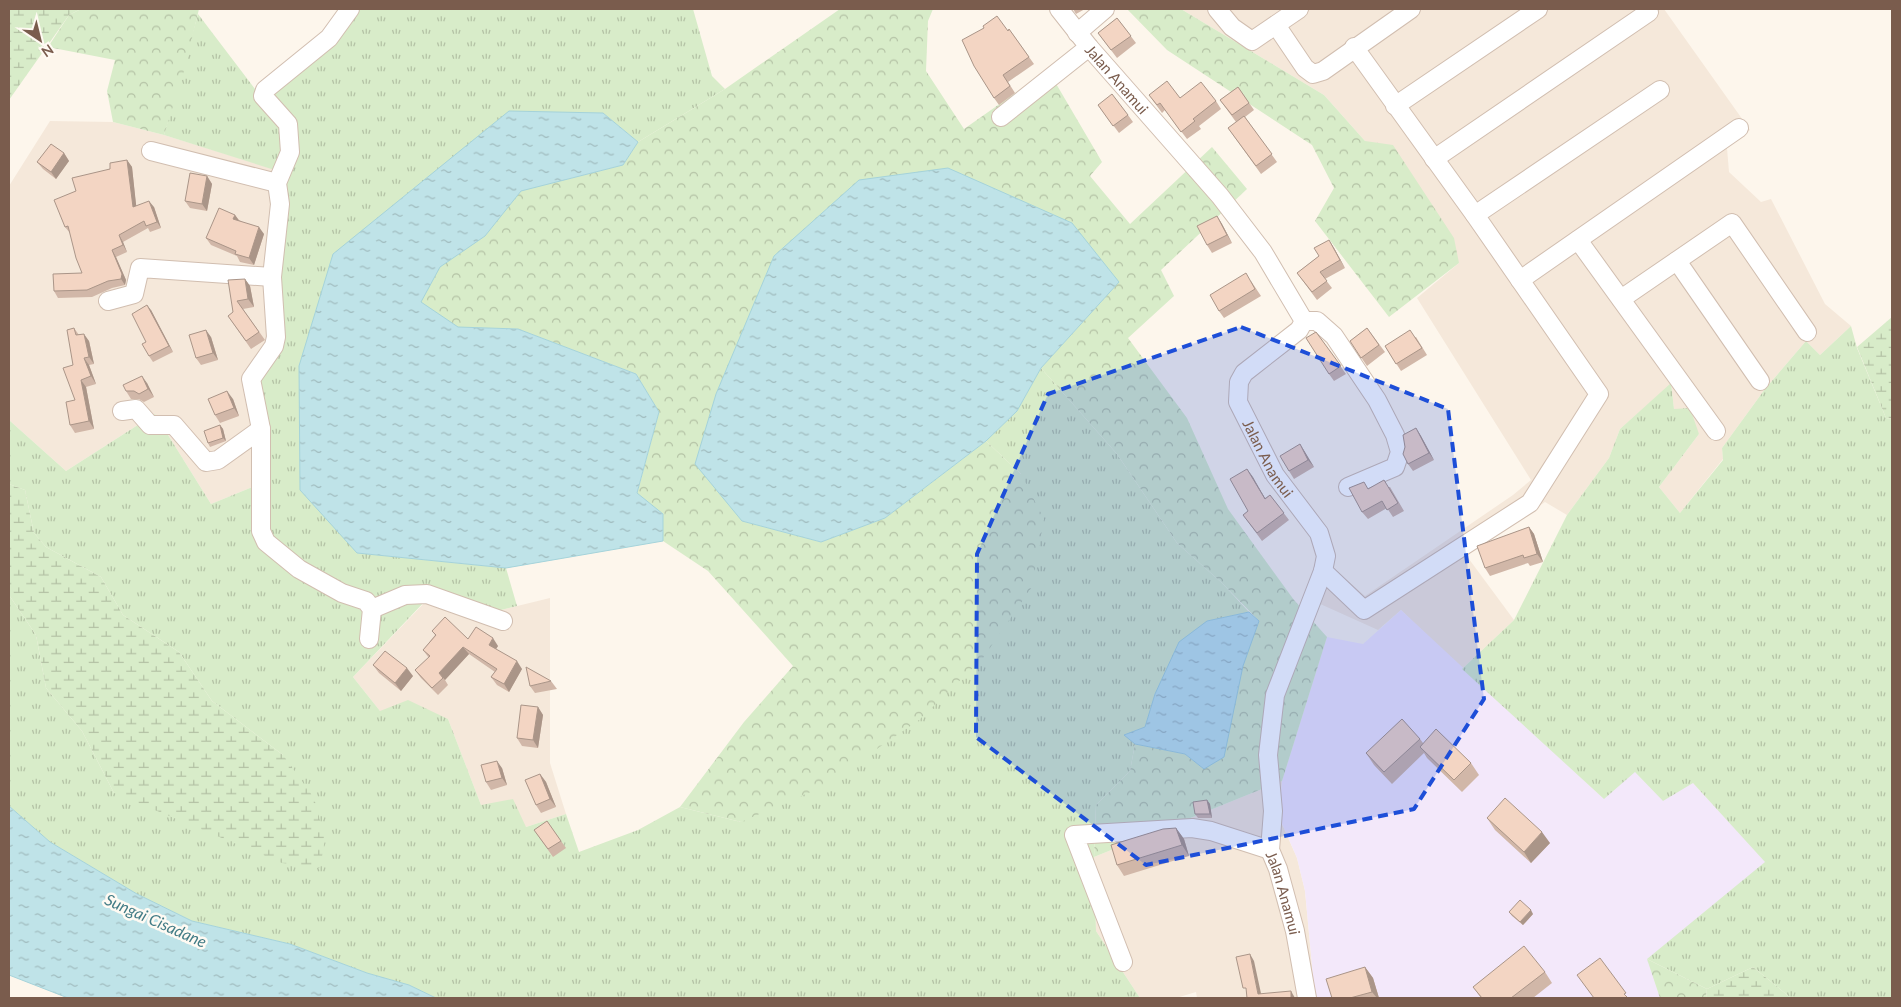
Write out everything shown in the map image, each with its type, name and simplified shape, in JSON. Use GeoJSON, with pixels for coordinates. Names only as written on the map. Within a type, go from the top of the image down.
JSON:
{"type":"FeatureCollection","features":[{"type":"Feature","properties":{"kind":"street"},"geometry":{"type":"LineString","coordinates":[[350,9],[329,38],[265,90],[263,96],[288,124],[290,152],[277,183],[280,204],[272,277],[276,337],[274,346],[251,379],[261,429],[261,531],[266,542],[299,569],[342,593],[366,601],[372,609],[369,639]]}},
{"type":"Feature","properties":{"kind":"street","name":"Jalan Anamui"},"geometry":{"type":"LineString","coordinates":[[1058,9],[1088,47],[1220,196],[1263,252],[1304,321],[1299,330],[1244,373],[1239,382],[1238,402],[1276,475],[1319,533],[1326,556],[1323,571],[1275,695],[1268,755],[1273,811],[1270,850],[1278,869],[1295,931],[1307,998]]}},
{"type":"Feature","properties":{"kind":"street"},"geometry":{"type":"LineString","coordinates":[[1077,33],[1105,9]]}},
{"type":"Feature","properties":{"kind":"street"},"geometry":{"type":"LineString","coordinates":[[1217,9],[1232,27],[1252,41],[1299,9]]}},
{"type":"Feature","properties":{"kind":"street"},"geometry":{"type":"LineString","coordinates":[[1276,25],[1305,68],[1313,74],[1323,71],[1411,9]]}},
{"type":"Feature","properties":{"kind":"street"},"geometry":{"type":"LineString","coordinates":[[1395,106],[1538,9]]}},
{"type":"Feature","properties":{"kind":"street"},"geometry":{"type":"LineString","coordinates":[[1434,159],[1649,12]]}},
{"type":"Feature","properties":{"kind":"street"},"geometry":{"type":"LineString","coordinates":[[1001,117],[1088,47]]}},
{"type":"Feature","properties":{"kind":"street"},"geometry":{"type":"LineString","coordinates":[[1323,571],[1364,610],[1530,503],[1599,394],[1475,215],[1354,48]]}},
{"type":"Feature","properties":{"kind":"street"},"geometry":{"type":"LineString","coordinates":[[1475,215],[1660,90]]}},
{"type":"Feature","properties":{"kind":"street"},"geometry":{"type":"LineString","coordinates":[[1520,280],[1739,128]]}},
{"type":"Feature","properties":{"kind":"street"},"geometry":{"type":"LineString","coordinates":[[151,151],[277,183]]}},
{"type":"Feature","properties":{"kind":"street"},"geometry":{"type":"LineString","coordinates":[[1621,299],[1732,223],[1807,332]]}},
{"type":"Feature","properties":{"kind":"street"},"geometry":{"type":"LineString","coordinates":[[1578,240],[1716,431]]}},
{"type":"Feature","properties":{"kind":"street"},"geometry":{"type":"LineString","coordinates":[[1677,261],[1760,381]]}},
{"type":"Feature","properties":{"kind":"street"},"geometry":{"type":"LineString","coordinates":[[108,300],[134,294],[140,268],[272,277]]}},
{"type":"Feature","properties":{"kind":"street"},"geometry":{"type":"LineString","coordinates":[[1304,321],[1317,321],[1334,336],[1377,400],[1395,434],[1400,452],[1395,467],[1348,487]]}},
{"type":"Feature","properties":{"kind":"street"},"geometry":{"type":"LineString","coordinates":[[122,411],[136,409],[150,425],[174,425],[206,462],[218,460],[261,429]]}},
{"type":"Feature","properties":{"kind":"street"},"geometry":{"type":"LineString","coordinates":[[372,609],[405,595],[427,594],[503,620]]}},
{"type":"Feature","properties":{"kind":"street"},"geometry":{"type":"LineString","coordinates":[[1124,962],[1074,835],[1192,828],[1211,831],[1270,850]]}},
{"type":"Feature","properties":{"kind":"highlighted area"},"geometry":{"type":"Polygon","coordinates":[[[1241,327],[1448,409],[1484,699],[1414,809],[1146,865],[976,737],[977,554],[1048,394],[1241,327]]]}},
{"type":"Feature","properties":{"kind":"shaded area"},"geometry":{"type":"Polygon","coordinates":[[[1181,9],[1664,9],[1750,130],[1727,148],[1729,172],[1761,202],[1771,199],[1825,304],[1851,326],[1820,355],[1806,341],[1765,389],[1722,448],[1723,459],[1680,513],[1659,487],[1699,434],[1674,409],[1671,384],[1620,429],[1609,458],[1567,515],[1545,502],[1466,555],[1514,620],[1462,669],[1401,610],[1378,630],[1318,603],[1337,571],[1365,596],[1513,495],[1531,480],[1417,298],[1459,263],[1365,141],[1324,95],[1181,9]]]}},
{"type":"Feature","properties":{"kind":"shaded area"},"geometry":{"type":"Polygon","coordinates":[[[50,121],[113,122],[164,135],[281,171],[276,342],[257,485],[211,504],[155,414],[66,471],[9,420],[9,186],[50,121]]]}},
{"type":"Feature","properties":{"kind":"shaded area"},"geometry":{"type":"Polygon","coordinates":[[[550,598],[550,763],[566,814],[526,827],[481,805],[448,719],[380,711],[353,677],[428,599],[477,616],[550,598]]]}},
{"type":"Feature","properties":{"kind":"shaded area"},"geometry":{"type":"Polygon","coordinates":[[[1401,610],[1603,798],[1635,771],[1693,783],[1766,862],[1648,959],[1660,998],[1315,998],[1305,891],[1297,858],[1279,817],[1282,781],[1327,637],[1363,644],[1401,610]]]}},
{"type":"Feature","properties":{"kind":"shaded area"},"geometry":{"type":"Polygon","coordinates":[[[1282,781],[1279,817],[1297,858],[1305,891],[1315,998],[1197,998],[1196,992],[1176,998],[1140,998],[1096,931],[1094,857],[1282,781]]]}},
{"type":"Feature","properties":{"kind":"green space"},"geometry":{"type":"Polygon","coordinates":[[[9,9],[81,9],[69,15],[9,100],[9,9]]]}},
{"type":"Feature","properties":{"kind":"green space"},"geometry":{"type":"Polygon","coordinates":[[[81,9],[199,9],[184,71],[164,135],[113,122],[107,91],[115,60],[48,47],[69,15],[81,9]]]}},
{"type":"Feature","properties":{"kind":"green space"},"geometry":{"type":"Polygon","coordinates":[[[340,9],[693,9],[712,76],[725,89],[638,142],[603,113],[357,553],[506,568],[517,606],[477,616],[427,599],[353,677],[380,711],[408,700],[448,719],[481,805],[513,799],[526,827],[566,814],[579,852],[638,830],[680,807],[741,822],[1021,474],[986,441],[1017,411],[1041,368],[1117,454],[1177,543],[1222,583],[1249,612],[1207,621],[1155,694],[1145,727],[1125,735],[1135,744],[1130,771],[1096,805],[1094,857],[1096,931],[1140,998],[436,998],[409,985],[367,973],[290,944],[192,921],[137,894],[50,842],[9,806],[9,595],[36,635],[46,688],[82,731],[114,793],[283,755],[212,701],[179,652],[123,615],[101,577],[46,547],[34,533],[25,490],[9,484],[9,420],[66,471],[155,414],[211,504],[257,485],[264,427],[245,376],[276,342],[281,172],[164,135],[198,14],[255,89],[322,36],[340,9]]]}},
{"type":"Feature","properties":{"kind":"green space"},"geometry":{"type":"Polygon","coordinates":[[[840,9],[933,9],[928,21],[926,71],[964,129],[1048,70],[1102,162],[1090,176],[1130,224],[1212,147],[1247,189],[1161,270],[1174,296],[1128,338],[1187,418],[1228,509],[1294,600],[1327,637],[1282,781],[1094,857],[1096,805],[1130,771],[1135,744],[1185,754],[1204,769],[1259,621],[1222,583],[1177,543],[1117,454],[1041,368],[1119,282],[742,521],[821,542],[885,518],[986,441],[1021,474],[1044,519],[1032,587],[983,658],[919,720],[820,788],[741,822],[680,807],[744,722],[793,666],[708,571],[663,541],[663,514],[637,494],[659,412],[636,374],[518,329],[458,327],[420,302],[440,267],[485,236],[521,191],[623,165],[638,142],[725,89],[840,9]]]}},
{"type":"Feature","properties":{"kind":"green space"},"geometry":{"type":"Polygon","coordinates":[[[1127,9],[1181,9],[1324,95],[1365,141],[1393,145],[1454,238],[1459,263],[1389,317],[1315,221],[1334,188],[1312,145],[1167,50],[1127,9]]]}},
{"type":"Feature","properties":{"kind":"green space"},"geometry":{"type":"Polygon","coordinates":[[[1892,317],[1892,419],[1886,418],[1857,347],[1892,317]]]}},
{"type":"Feature","properties":{"kind":"green space"},"geometry":{"type":"Polygon","coordinates":[[[1851,326],[1857,348],[1886,418],[1892,419],[1892,998],[1791,998],[1753,967],[1707,989],[1647,959],[1765,862],[1693,783],[1663,801],[1635,772],[1604,799],[1462,669],[1514,620],[1567,515],[1609,458],[1620,429],[1671,383],[1674,409],[1690,408],[1699,434],[1659,487],[1680,513],[1723,460],[1722,448],[1765,389],[1806,341],[1820,355],[1851,326]]]}},
{"type":"Feature","properties":{"kind":"green space"},"geometry":{"type":"Polygon","coordinates":[[[9,484],[25,490],[34,533],[46,547],[101,577],[123,615],[179,652],[212,701],[283,755],[314,798],[325,839],[320,868],[282,863],[114,793],[82,731],[46,688],[36,635],[9,595],[9,484]]]}},
{"type":"Feature","properties":{"kind":"green space"},"geometry":{"type":"Polygon","coordinates":[[[1647,959],[1707,989],[1706,998],[1660,998],[1647,959]]]}},
{"type":"Feature","properties":{"kind":"green space"},"geometry":{"type":"Polygon","coordinates":[[[1753,967],[1791,998],[1706,998],[1707,989],[1753,967]]]}},
{"type":"Feature","properties":{"kind":"water"},"geometry":{"type":"Polygon","coordinates":[[[509,111],[603,113],[638,142],[623,165],[521,191],[485,236],[440,267],[421,302],[458,327],[518,329],[636,374],[659,412],[637,493],[663,514],[663,541],[506,568],[357,553],[300,490],[299,366],[333,254],[509,111]]]}},
{"type":"Feature","properties":{"kind":"water"},"geometry":{"type":"Polygon","coordinates":[[[948,168],[1072,223],[1119,282],[1041,368],[1017,411],[986,441],[885,518],[821,542],[742,521],[695,464],[716,394],[774,256],[859,180],[948,168]]]}},
{"type":"Feature","properties":{"kind":"water"},"geometry":{"type":"Polygon","coordinates":[[[1249,612],[1259,621],[1243,666],[1224,757],[1204,769],[1185,754],[1135,744],[1124,735],[1145,727],[1155,694],[1179,642],[1207,621],[1249,612]]]}},
{"type":"Feature","properties":{"kind":"water","name":"Sungai Cisadane"},"geometry":{"type":"Polygon","coordinates":[[[9,806],[50,842],[137,894],[192,921],[290,944],[367,973],[409,985],[436,998],[68,998],[9,975],[9,806]]]}},
{"type":"Feature","properties":{"kind":"building"},"geometry":{"type":"Polygon","coordinates":[[[997,16],[1029,57],[1003,75],[1010,86],[994,98],[974,66],[962,40],[984,28],[983,26],[997,16]]]}},
{"type":"Feature","properties":{"kind":"building"},"geometry":{"type":"Polygon","coordinates":[[[1117,18],[1131,36],[1111,50],[1098,33],[1117,18]]]}},
{"type":"Feature","properties":{"kind":"building"},"geometry":{"type":"Polygon","coordinates":[[[1167,81],[1180,98],[1201,82],[1216,101],[1193,119],[1195,121],[1181,132],[1160,103],[1157,105],[1149,95],[1167,81]]]}},
{"type":"Feature","properties":{"kind":"building"},"geometry":{"type":"Polygon","coordinates":[[[1238,87],[1249,103],[1232,115],[1220,100],[1238,87]]]}},
{"type":"Feature","properties":{"kind":"building"},"geometry":{"type":"Polygon","coordinates":[[[1112,94],[1128,115],[1113,126],[1098,105],[1112,94]]]}},
{"type":"Feature","properties":{"kind":"building"},"geometry":{"type":"Polygon","coordinates":[[[1244,116],[1272,154],[1256,166],[1228,128],[1244,116]]]}},
{"type":"Feature","properties":{"kind":"building"},"geometry":{"type":"Polygon","coordinates":[[[51,144],[64,153],[51,172],[37,162],[51,144]]]}},
{"type":"Feature","properties":{"kind":"building"},"geometry":{"type":"Polygon","coordinates":[[[127,160],[133,207],[149,201],[157,222],[146,226],[144,221],[119,235],[123,245],[112,250],[122,274],[121,279],[108,281],[87,290],[54,291],[53,274],[82,273],[68,226],[65,227],[54,200],[76,191],[72,178],[110,169],[110,163],[127,160]]]}},
{"type":"Feature","properties":{"kind":"building"},"geometry":{"type":"Polygon","coordinates":[[[190,173],[207,176],[202,204],[185,201],[190,173]]]}},
{"type":"Feature","properties":{"kind":"building"},"geometry":{"type":"Polygon","coordinates":[[[219,208],[235,215],[233,219],[259,227],[249,258],[235,254],[236,251],[206,238],[219,208]]]}},
{"type":"Feature","properties":{"kind":"building"},"geometry":{"type":"Polygon","coordinates":[[[1217,216],[1227,235],[1207,245],[1197,226],[1217,216]]]}},
{"type":"Feature","properties":{"kind":"building"},"geometry":{"type":"Polygon","coordinates":[[[1329,240],[1340,260],[1320,272],[1327,281],[1312,292],[1297,273],[1319,256],[1314,248],[1329,240]]]}},
{"type":"Feature","properties":{"kind":"building"},"geometry":{"type":"Polygon","coordinates":[[[1246,273],[1255,289],[1219,311],[1210,295],[1246,273]]]}},
{"type":"Feature","properties":{"kind":"building"},"geometry":{"type":"Polygon","coordinates":[[[245,279],[248,299],[237,301],[259,332],[246,341],[228,316],[233,312],[228,280],[245,279]]]}},
{"type":"Feature","properties":{"kind":"building"},"geometry":{"type":"Polygon","coordinates":[[[147,305],[169,346],[149,356],[142,344],[146,342],[132,314],[147,305]]]}},
{"type":"Feature","properties":{"kind":"building"},"geometry":{"type":"Polygon","coordinates":[[[74,328],[76,335],[84,334],[89,357],[84,358],[91,376],[81,380],[89,421],[70,425],[66,402],[75,400],[63,368],[73,365],[67,330],[74,328]]]}},
{"type":"Feature","properties":{"kind":"building"},"geometry":{"type":"Polygon","coordinates":[[[1367,328],[1379,345],[1361,358],[1350,341],[1367,328]]]}},
{"type":"Feature","properties":{"kind":"building"},"geometry":{"type":"Polygon","coordinates":[[[206,330],[213,353],[196,358],[189,335],[206,330]]]}},
{"type":"Feature","properties":{"kind":"building"},"geometry":{"type":"Polygon","coordinates":[[[1410,330],[1422,348],[1396,364],[1385,346],[1410,330]]]}},
{"type":"Feature","properties":{"kind":"building"},"geometry":{"type":"Polygon","coordinates":[[[1316,332],[1341,366],[1329,374],[1306,338],[1316,332]]]}},
{"type":"Feature","properties":{"kind":"building"},"geometry":{"type":"Polygon","coordinates":[[[142,376],[148,389],[139,394],[134,391],[126,391],[123,385],[142,376]]]}},
{"type":"Feature","properties":{"kind":"building"},"geometry":{"type":"Polygon","coordinates":[[[227,391],[234,408],[215,415],[208,399],[227,391]]]}},
{"type":"Feature","properties":{"kind":"building"},"geometry":{"type":"Polygon","coordinates":[[[220,425],[223,438],[208,443],[204,431],[220,425]]]}},
{"type":"Feature","properties":{"kind":"building"},"geometry":{"type":"Polygon","coordinates":[[[1416,428],[1429,453],[1408,464],[1403,454],[1405,447],[1403,435],[1416,428]]]}},
{"type":"Feature","properties":{"kind":"building"},"geometry":{"type":"Polygon","coordinates":[[[1300,444],[1308,460],[1289,471],[1280,456],[1300,444]]]}},
{"type":"Feature","properties":{"kind":"building"},"geometry":{"type":"Polygon","coordinates":[[[1247,469],[1265,499],[1270,495],[1284,513],[1257,533],[1243,515],[1248,511],[1230,479],[1247,469]]]}},
{"type":"Feature","properties":{"kind":"building"},"geometry":{"type":"Polygon","coordinates":[[[1384,480],[1398,503],[1387,510],[1382,501],[1362,512],[1349,488],[1364,482],[1368,489],[1384,480]]]}},
{"type":"Feature","properties":{"kind":"building"},"geometry":{"type":"Polygon","coordinates":[[[1529,527],[1537,554],[1524,558],[1523,555],[1485,568],[1477,546],[1529,527]]]}},
{"type":"Feature","properties":{"kind":"building"},"geometry":{"type":"Polygon","coordinates":[[[445,617],[468,639],[476,627],[493,638],[489,645],[517,661],[504,684],[491,677],[497,669],[463,647],[439,673],[443,678],[432,688],[415,670],[430,656],[423,650],[436,635],[432,631],[445,617]]]}},
{"type":"Feature","properties":{"kind":"building"},"geometry":{"type":"Polygon","coordinates":[[[385,651],[407,668],[395,683],[373,665],[385,651]]]}},
{"type":"Feature","properties":{"kind":"building"},"geometry":{"type":"Polygon","coordinates":[[[526,667],[551,681],[530,686],[526,667]]]}},
{"type":"Feature","properties":{"kind":"building"},"geometry":{"type":"Polygon","coordinates":[[[521,705],[538,707],[533,740],[517,738],[521,705]]]}},
{"type":"Feature","properties":{"kind":"building"},"geometry":{"type":"Polygon","coordinates":[[[1402,719],[1420,739],[1384,772],[1366,753],[1402,719]]]}},
{"type":"Feature","properties":{"kind":"building"},"geometry":{"type":"Polygon","coordinates":[[[1436,729],[1471,763],[1454,780],[1420,747],[1436,729]]]}},
{"type":"Feature","properties":{"kind":"building"},"geometry":{"type":"Polygon","coordinates":[[[497,761],[502,778],[486,782],[481,765],[497,761]]]}},
{"type":"Feature","properties":{"kind":"building"},"geometry":{"type":"Polygon","coordinates":[[[540,774],[550,799],[536,805],[525,780],[540,774]]]}},
{"type":"Feature","properties":{"kind":"building"},"geometry":{"type":"Polygon","coordinates":[[[1505,798],[1542,832],[1524,852],[1487,818],[1505,798]]]}},
{"type":"Feature","properties":{"kind":"building"},"geometry":{"type":"Polygon","coordinates":[[[1207,800],[1210,814],[1195,814],[1193,802],[1207,800]]]}},
{"type":"Feature","properties":{"kind":"building"},"geometry":{"type":"Polygon","coordinates":[[[547,821],[561,841],[548,849],[534,830],[547,821]]]}},
{"type":"Feature","properties":{"kind":"building"},"geometry":{"type":"Polygon","coordinates":[[[1176,828],[1182,845],[1117,865],[1111,845],[1163,829],[1176,828]]]}},
{"type":"Feature","properties":{"kind":"building"},"geometry":{"type":"Polygon","coordinates":[[[1520,900],[1531,910],[1520,922],[1509,912],[1520,900]]]}},
{"type":"Feature","properties":{"kind":"building"},"geometry":{"type":"Polygon","coordinates":[[[1524,946],[1545,972],[1511,998],[1482,998],[1473,987],[1524,946]]]}},
{"type":"Feature","properties":{"kind":"building"},"geometry":{"type":"Polygon","coordinates":[[[1250,954],[1258,994],[1291,991],[1291,998],[1247,998],[1246,988],[1243,988],[1236,957],[1250,954]]]}},
{"type":"Feature","properties":{"kind":"building"},"geometry":{"type":"Polygon","coordinates":[[[1600,958],[1628,998],[1594,998],[1577,975],[1600,958]]]}},
{"type":"Feature","properties":{"kind":"building"},"geometry":{"type":"Polygon","coordinates":[[[1365,967],[1372,992],[1350,998],[1332,998],[1326,979],[1365,967]]]}}]}
